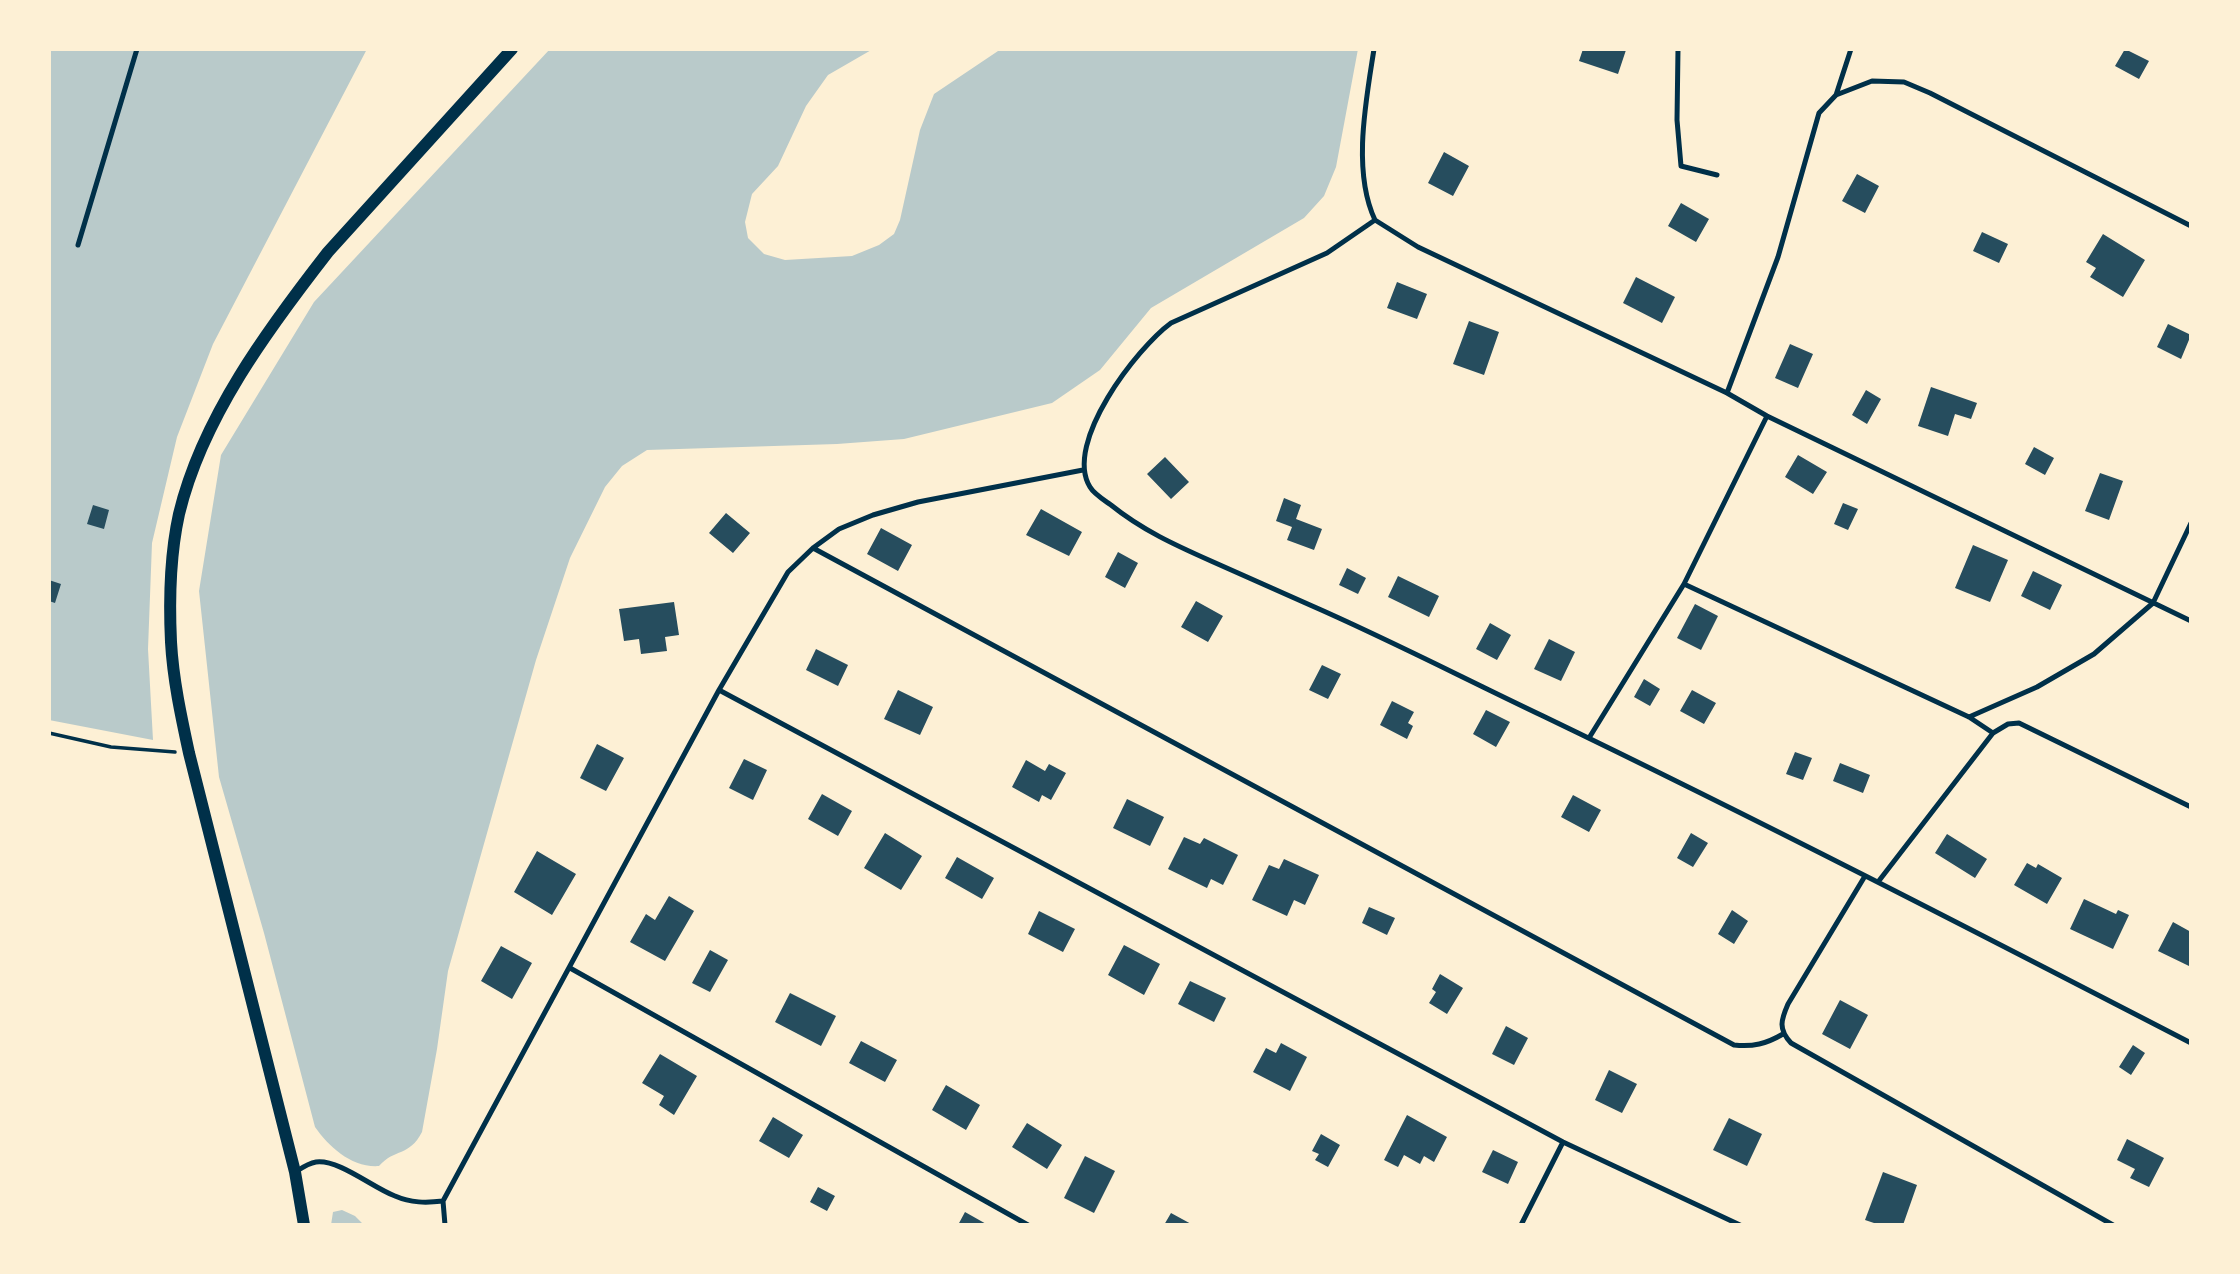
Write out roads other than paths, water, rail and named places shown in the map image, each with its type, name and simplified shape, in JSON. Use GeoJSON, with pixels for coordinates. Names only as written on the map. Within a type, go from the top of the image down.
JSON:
{"type":"FeatureCollection","features":[{"type":"Feature","properties":{"kind":"street"},"geometry":{"type":"LineString","coordinates":[[304,1225],[295,1172],[180,712],[171,646],[171,584],[179,516],[209,430],[227,397],[302,286],[328,252],[512,49]]}},
{"type":"Feature","properties":{"kind":"lane"},"geometry":{"type":"LineString","coordinates":[[78,245],[137,49]]}},
{"type":"Feature","properties":{"kind":"lane"},"geometry":{"type":"LineString","coordinates":[[1374,49],[1366,100],[1363,171],[1368,206],[1375,220],[1418,247],[1727,393],[1767,416],[2191,621]]}},
{"type":"Feature","properties":{"kind":"lane"},"geometry":{"type":"LineString","coordinates":[[1678,49],[1677,120],[1681,166],[1717,175]]}},
{"type":"Feature","properties":{"kind":"lane"},"geometry":{"type":"LineString","coordinates":[[1727,393],[1778,257],[1819,113],[1836,95],[1851,49]]}},
{"type":"Feature","properties":{"kind":"lane"},"geometry":{"type":"LineString","coordinates":[[1836,95],[1872,81],[1903,82],[1930,93],[2191,226]]}},
{"type":"Feature","properties":{"kind":"lane"},"geometry":{"type":"LineString","coordinates":[[1375,220],[1326,253],[1171,323],[1156,334],[1119,382],[1095,421],[1085,446],[1083,470],[1091,489],[1121,514],[1156,537],[1326,612],[1589,738],[1878,882],[2191,1043]]}},
{"type":"Feature","properties":{"kind":"lane"},"geometry":{"type":"LineString","coordinates":[[1589,738],[1684,584],[1767,416]]}},
{"type":"Feature","properties":{"kind":"lane"},"geometry":{"type":"LineString","coordinates":[[445,1225],[443,1201],[719,690],[788,572],[813,548],[839,529],[884,512],[918,502],[1083,470]]}},
{"type":"Feature","properties":{"kind":"lane"},"geometry":{"type":"LineString","coordinates":[[1969,717],[2037,687],[2084,660],[2153,603],[2191,523]]}},
{"type":"Feature","properties":{"kind":"lane"},"geometry":{"type":"LineString","coordinates":[[813,548],[1734,1045],[1751,1047],[1769,1043],[1783,1034]]}},
{"type":"Feature","properties":{"kind":"lane"},"geometry":{"type":"LineString","coordinates":[[1684,584],[1969,717],[1993,733]]}},
{"type":"Feature","properties":{"kind":"lane"},"geometry":{"type":"LineString","coordinates":[[719,690],[1563,1142],[1740,1225]]}},
{"type":"Feature","properties":{"kind":"lane"},"geometry":{"type":"LineString","coordinates":[[1878,882],[1993,733],[2008,724],[2020,723],[2191,807]]}},
{"type":"Feature","properties":{"kind":"lane"},"geometry":{"type":"LineString","coordinates":[[1865,876],[1788,1004],[1782,1019],[1783,1034],[1791,1043],[2113,1225]]}},
{"type":"Feature","properties":{"kind":"lane"},"geometry":{"type":"LineString","coordinates":[[570,968],[1028,1225]]}},
{"type":"Feature","properties":{"kind":"lane"},"geometry":{"type":"LineString","coordinates":[[1521,1225],[1563,1142]]}},
{"type":"Feature","properties":{"kind":"lane"},"geometry":{"type":"LineString","coordinates":[[295,1172],[319,1161],[332,1164],[409,1201],[443,1201]]}}]}
